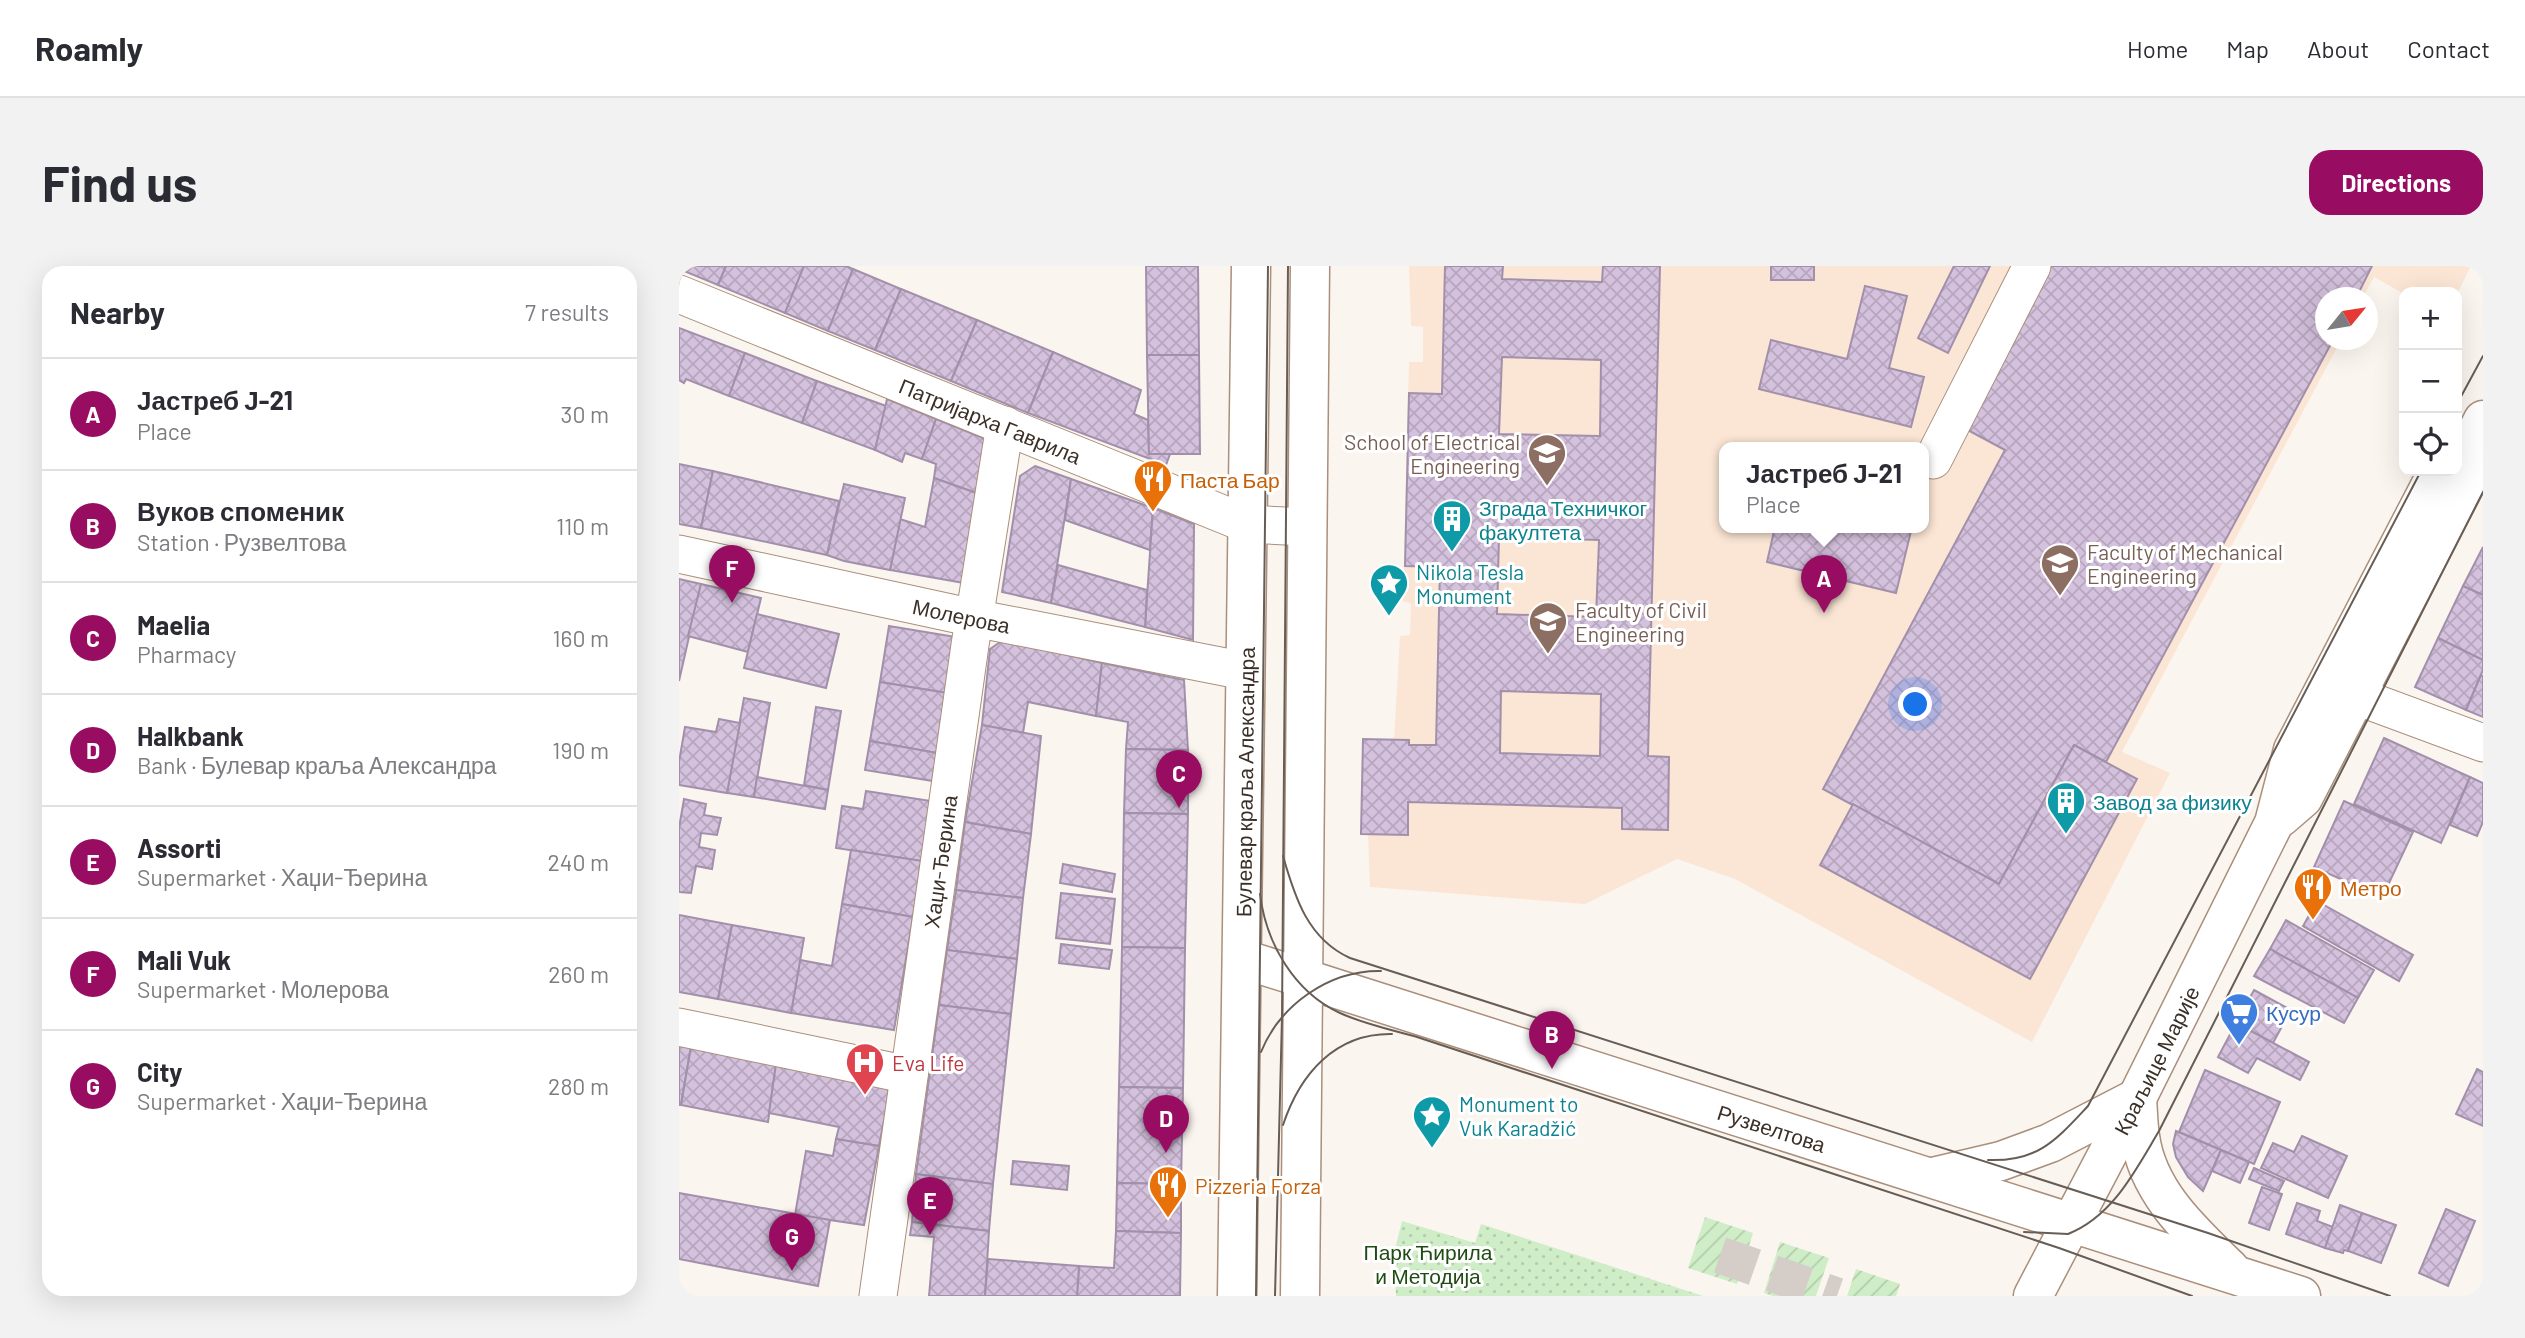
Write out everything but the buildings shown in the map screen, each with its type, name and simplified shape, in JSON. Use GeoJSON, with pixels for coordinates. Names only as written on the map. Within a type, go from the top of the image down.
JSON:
{"type":"FeatureCollection","features":[{"type":"Feature","properties":{"kind":"main road","name":"Булевар краља Александра"},"geometry":{"type":"LineString","coordinates":[[1237,1296],[1251,266]]}},
{"type":"Feature","properties":{"kind":"main road"},"geometry":{"type":"LineString","coordinates":[[1300,1296],[1310,266]]}},
{"type":"Feature","properties":{"kind":"main road","name":"Краљице Марије"},"geometry":{"type":"LineString","coordinates":[[2274,822],[2303,798],[2464,487],[2473,431]]}},
{"type":"Feature","properties":{"kind":"main road","name":"Краљице Марије"},"geometry":{"type":"LineString","coordinates":[[2033,1296],[2137,1098],[2274,822],[2293,750],[2435,476]]}},
{"type":"Feature","properties":{"kind":"main road","name":"Рузвелтова"},"geometry":{"type":"LineString","coordinates":[[1243,959],[2301,1296]]}},
{"type":"Feature","properties":{"kind":"main road"},"geometry":{"type":"LineString","coordinates":[[1933,1177],[2001,1161],[2050,1143],[2137,1098],[2140,1139],[2162,1195],[2193,1234],[2234,1273]]}},
{"type":"Feature","properties":{"kind":"street"},"geometry":{"type":"LineString","coordinates":[[1933,460],[2032,266]]}},
{"type":"Feature","properties":{"kind":"street","name":"Патријарха Гаврила"},"geometry":{"type":"LineString","coordinates":[[679,294],[1247,524],[1306,527]]}},
{"type":"Feature","properties":{"kind":"street","name":"Хаџи-Ђерина"},"geometry":{"type":"LineString","coordinates":[[878,1296],[974,618],[1005,425]]}},
{"type":"Feature","properties":{"kind":"street","name":"Молерова"},"geometry":{"type":"LineString","coordinates":[[679,554],[974,618],[1245,671]]}},
{"type":"Feature","properties":{"kind":"street"},"geometry":{"type":"LineString","coordinates":[[2356,696],[2483,743]]}},
{"type":"Feature","properties":{"kind":"street"},"geometry":{"type":"LineString","coordinates":[[679,1027],[909,1075]]}},
{"type":"Feature","properties":{"kind":"shaded area"},"geometry":{"type":"Polygon","coordinates":[[[1409,266],[2471,266],[2460,287],[2399,287],[2399,291],[2374,277],[2368,287],[2315,287],[2315,350],[2336,350],[2122,752],[2170,773],[2032,1042],[1735,879],[1677,859],[1585,904],[1370,887],[1368,834],[1361,834],[1363,739],[1394,740],[1400,636],[1410,635],[1411,604],[1403,601],[1409,362],[1423,362],[1423,327],[1411,326],[1409,266]]]}},
{"type":"Feature","properties":{"kind":"green space"},"geometry":{"type":"Polygon","coordinates":[[[1705,1217],[1753,1233],[1737,1284],[1688,1268],[1705,1217]]]}},
{"type":"Feature","properties":{"kind":"green space","name":"Парк Ћирила и Методија"},"geometry":{"type":"Polygon","coordinates":[[[1402,1221],[1475,1243],[1481,1224],[1703,1296],[1396,1296],[1394,1253],[1402,1221]]]}},
{"type":"Feature","properties":{"kind":"green space"},"geometry":{"type":"Polygon","coordinates":[[[1780,1242],[1829,1258],[1816,1296],[1773,1296],[1764,1293],[1780,1242]]]}},
{"type":"Feature","properties":{"kind":"green space"},"geometry":{"type":"Polygon","coordinates":[[[1856,1269],[1900,1284],[1896,1296],[1847,1296],[1856,1269]]]}},
{"type":"Feature","properties":{"kind":"tunnel"},"geometry":{"type":"LineString","coordinates":[[1720,1255],[1837,1296]]}},
{"type":"Feature","properties":{"kind":"tram line"},"geometry":{"type":"LineString","coordinates":[[1256,1296],[1268,266]]}},
{"type":"Feature","properties":{"kind":"tram line"},"geometry":{"type":"LineString","coordinates":[[1275,1296],[1282,1017],[1288,266]]}},
{"type":"Feature","properties":{"kind":"tram line"},"geometry":{"type":"LineString","coordinates":[[2462,395],[2483,356]]}},
{"type":"Feature","properties":{"kind":"tram line"},"geometry":{"type":"LineString","coordinates":[[1988,1160],[2005,1160],[2033,1153],[2055,1139],[2088,1106],[2418,476]]}},
{"type":"Feature","properties":{"kind":"tram line"},"geometry":{"type":"LineString","coordinates":[[2024,1232],[2068,1234],[2084,1226],[2110,1204],[2141,1161],[2159,1131],[2483,492]]}},
{"type":"Feature","properties":{"kind":"tram line"},"geometry":{"type":"LineString","coordinates":[[1283,856],[1305,916],[1324,940],[1350,958],[2208,1233],[2390,1296]]}},
{"type":"Feature","properties":{"kind":"tram line"},"geometry":{"type":"LineString","coordinates":[[1260,894],[1269,930],[1285,964],[1309,992],[1340,1013],[2059,1248],[2192,1296]]}},
{"type":"Feature","properties":{"kind":"tram line"},"geometry":{"type":"LineString","coordinates":[[1261,1052],[1280,1019],[1309,994],[1343,977],[1381,971]]}},
{"type":"Feature","properties":{"kind":"tram line"},"geometry":{"type":"LineString","coordinates":[[1283,1125],[1299,1089],[1322,1060],[1353,1041],[1392,1034]]}},
{"type":"Feature","properties":{"kind":"place","name":"School of Electrical Engineering"},"geometry":{"type":"Point","coordinates":[1547,487]}},
{"type":"Feature","properties":{"kind":"place","name":"Паста Бар"},"geometry":{"type":"Point","coordinates":[1153,513]}},
{"type":"Feature","properties":{"kind":"place","name":"Зграда Техничког факултета"},"geometry":{"type":"Point","coordinates":[1452,553]}},
{"type":"Feature","properties":{"kind":"place","name":"Faculty of Mechanical Engineering"},"geometry":{"type":"Point","coordinates":[2060,597]}},
{"type":"Feature","properties":{"kind":"place","name":"Mali Vuk"},"geometry":{"type":"Point","coordinates":[732,603]}},
{"type":"Feature","properties":{"kind":"place","name":"Јастреб Ј-21"},"geometry":{"type":"Point","coordinates":[1824,613]}},
{"type":"Feature","properties":{"kind":"place","name":"Nikola Tesla Monument"},"geometry":{"type":"Point","coordinates":[1389,617]}},
{"type":"Feature","properties":{"kind":"place","name":"Faculty of Civil Engineering"},"geometry":{"type":"Point","coordinates":[1548,655]}},
{"type":"Feature","properties":{"kind":"place","name":"Maelia"},"geometry":{"type":"Point","coordinates":[1179,808]}},
{"type":"Feature","properties":{"kind":"place","name":"Завод за физику"},"geometry":{"type":"Point","coordinates":[2066,835]}},
{"type":"Feature","properties":{"kind":"place","name":"Метро"},"geometry":{"type":"Point","coordinates":[2313,921]}},
{"type":"Feature","properties":{"kind":"place","name":"Кусур"},"geometry":{"type":"Point","coordinates":[2239,1046]}},
{"type":"Feature","properties":{"kind":"place","name":"Вуков споменик"},"geometry":{"type":"Point","coordinates":[1552,1069]}},
{"type":"Feature","properties":{"kind":"place","name":"Eva Life"},"geometry":{"type":"Point","coordinates":[865,1096]}},
{"type":"Feature","properties":{"kind":"place","name":"Monument to Vuk Karadžić"},"geometry":{"type":"Point","coordinates":[1432,1149]}},
{"type":"Feature","properties":{"kind":"place","name":"Halkbank"},"geometry":{"type":"Point","coordinates":[1166,1153]}},
{"type":"Feature","properties":{"kind":"place","name":"Pizzeria Forza"},"geometry":{"type":"Point","coordinates":[1168,1219]}},
{"type":"Feature","properties":{"kind":"place","name":"Assorti"},"geometry":{"type":"Point","coordinates":[930,1235]}},
{"type":"Feature","properties":{"kind":"place","name":"City"},"geometry":{"type":"Point","coordinates":[792,1271]}}]}
